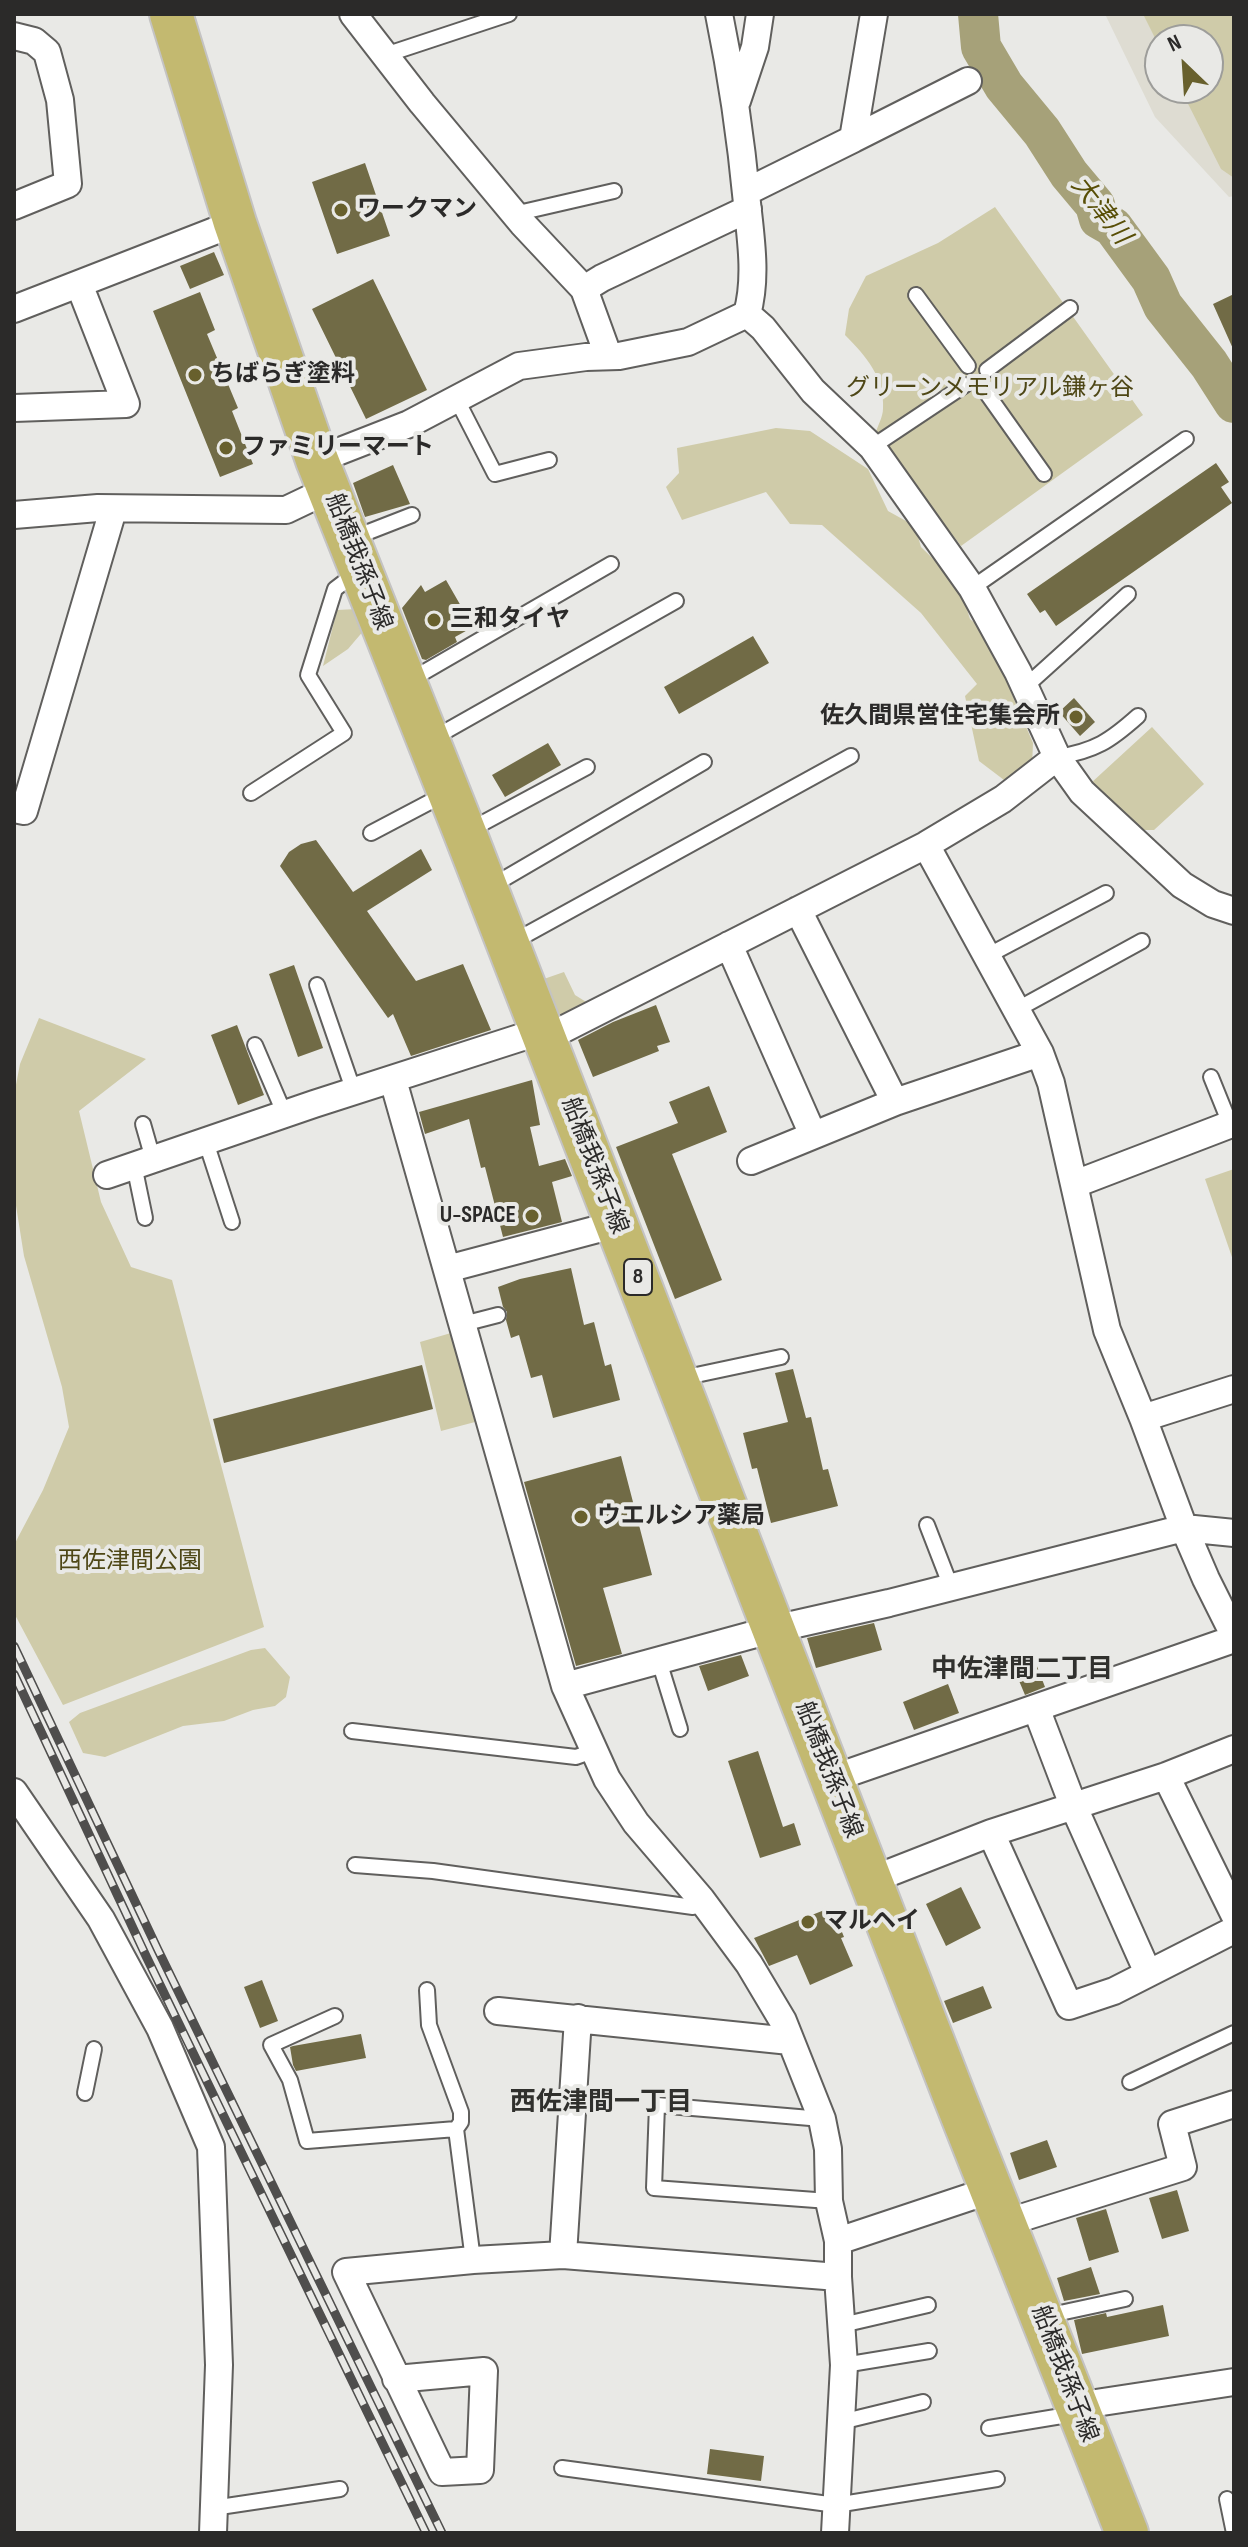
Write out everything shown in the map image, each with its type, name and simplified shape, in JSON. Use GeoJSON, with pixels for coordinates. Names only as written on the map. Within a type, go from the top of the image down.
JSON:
{"type":"FeatureCollection","features":[{"type":"Feature","properties":{"kind":"main road","name":"船橋我孫子線"},"geometry":{"type":"LineString","coordinates":[[171,14],[235,223],[323,474],[1127,2533]]}},
{"type":"Feature","properties":{"kind":"street"},"geometry":{"type":"LineString","coordinates":[[353,14],[514,214],[584,289],[608,355]]}},
{"type":"Feature","properties":{"kind":"street"},"geometry":{"type":"LineString","coordinates":[[14,515],[98,508],[286,510],[323,474],[519,366],[619,356],[688,342],[747,314],[752,299],[751,225],[736,105],[719,14]]}},
{"type":"Feature","properties":{"kind":"street"},"geometry":{"type":"LineString","coordinates":[[736,105],[755,47],[760,14]]}},
{"type":"Feature","properties":{"kind":"street"},"geometry":{"type":"LineString","coordinates":[[853,139],[874,14]]}},
{"type":"Feature","properties":{"kind":"street"},"geometry":{"type":"LineString","coordinates":[[14,36],[34,41],[47,52],[60,100],[68,184],[14,206]]}},
{"type":"Feature","properties":{"kind":"street"},"geometry":{"type":"LineString","coordinates":[[584,289],[853,139],[968,81]]}},
{"type":"Feature","properties":{"kind":"street"},"geometry":{"type":"LineString","coordinates":[[14,309],[235,223]]}},
{"type":"Feature","properties":{"kind":"street"},"geometry":{"type":"LineString","coordinates":[[14,408],[126,404],[79,284]]}},
{"type":"Feature","properties":{"kind":"street"},"geometry":{"type":"LineString","coordinates":[[747,314],[763,328],[813,391],[872,447],[972,588],[1025,687],[1057,757],[1082,792],[1182,885],[1213,904],[1234,911]]}},
{"type":"Feature","properties":{"kind":"street"},"geometry":{"type":"LineString","coordinates":[[14,809],[24,811],[113,510]]}},
{"type":"Feature","properties":{"kind":"street"},"geometry":{"type":"LineString","coordinates":[[107,1175],[541,1031],[556,1033],[926,845],[1003,799],[1057,757]]}},
{"type":"Feature","properties":{"kind":"street"},"geometry":{"type":"LineString","coordinates":[[831,1779],[1036,1708],[1233,1632],[1184,1528],[1107,1330],[1051,1083],[1040,1053],[926,845]]}},
{"type":"Feature","properties":{"kind":"street"},"geometry":{"type":"LineString","coordinates":[[798,910],[895,1102]]}},
{"type":"Feature","properties":{"kind":"street"},"geometry":{"type":"LineString","coordinates":[[729,945],[813,1135]]}},
{"type":"Feature","properties":{"kind":"street"},"geometry":{"type":"LineString","coordinates":[[751,1161],[895,1102],[1040,1053]]}},
{"type":"Feature","properties":{"kind":"street"},"geometry":{"type":"LineString","coordinates":[[393,1080],[565,1686],[607,1779],[636,1823],[701,1899],[749,1964],[783,2021],[822,2119],[828,2149],[829,2201],[838,2241],[844,2365],[835,2533]]}},
{"type":"Feature","properties":{"kind":"street"},"geometry":{"type":"LineString","coordinates":[[1075,1184],[1232,1124]]}},
{"type":"Feature","properties":{"kind":"street"},"geometry":{"type":"LineString","coordinates":[[447,1269],[617,1224]]}},
{"type":"Feature","properties":{"kind":"street"},"geometry":{"type":"LineString","coordinates":[[1143,1418],[1234,1389]]}},
{"type":"Feature","properties":{"kind":"street"},"geometry":{"type":"LineString","coordinates":[[565,1686],[774,1629],[1184,1528],[1234,1533]]}},
{"type":"Feature","properties":{"kind":"street"},"geometry":{"type":"LineString","coordinates":[[1036,1708],[1073,1805],[1148,1973]]}},
{"type":"Feature","properties":{"kind":"street"},"geometry":{"type":"LineString","coordinates":[[871,1880],[991,1833],[1166,1776],[1234,1749]]}},
{"type":"Feature","properties":{"kind":"street"},"geometry":{"type":"LineString","coordinates":[[1166,1776],[1234,1914]]}},
{"type":"Feature","properties":{"kind":"street"},"geometry":{"type":"LineString","coordinates":[[14,1792],[101,1919],[160,2028],[211,2147],[219,2365],[213,2521]]}},
{"type":"Feature","properties":{"kind":"street"},"geometry":{"type":"LineString","coordinates":[[991,1833],[1069,2006],[1114,1991],[1234,1930]]}},
{"type":"Feature","properties":{"kind":"street"},"geometry":{"type":"LineString","coordinates":[[498,2011],[790,2041]]}},
{"type":"Feature","properties":{"kind":"street"},"geometry":{"type":"LineString","coordinates":[[563,2255],[578,2018]]}},
{"type":"Feature","properties":{"kind":"street"},"geometry":{"type":"LineString","coordinates":[[838,2241],[1183,2167],[1172,2124],[1234,2104]]}},
{"type":"Feature","properties":{"kind":"street"},"geometry":{"type":"LineString","coordinates":[[396,2379],[484,2371],[480,2470],[442,2472],[396,2379],[346,2272],[563,2255],[838,2277]]}},
{"type":"Feature","properties":{"kind":"street"},"geometry":{"type":"LineString","coordinates":[[1077,2410],[1234,2382]]}},
{"type":"Feature","properties":{"kind":"lane"},"geometry":{"type":"LineString","coordinates":[[385,55],[509,14]]}},
{"type":"Feature","properties":{"kind":"lane"},"geometry":{"type":"LineString","coordinates":[[514,214],[614,191]]}},
{"type":"Feature","properties":{"kind":"lane"},"geometry":{"type":"LineString","coordinates":[[916,295],[968,366]]}},
{"type":"Feature","properties":{"kind":"lane"},"geometry":{"type":"LineString","coordinates":[[987,370],[1070,308]]}},
{"type":"Feature","properties":{"kind":"lane"},"geometry":{"type":"LineString","coordinates":[[965,385],[977,391],[988,383],[987,370],[981,365],[968,366]]}},
{"type":"Feature","properties":{"kind":"lane"},"geometry":{"type":"LineString","coordinates":[[965,385],[964,372],[968,366]]}},
{"type":"Feature","properties":{"kind":"lane"},"geometry":{"type":"LineString","coordinates":[[872,447],[965,385]]}},
{"type":"Feature","properties":{"kind":"lane"},"geometry":{"type":"LineString","coordinates":[[983,388],[1044,474]]}},
{"type":"Feature","properties":{"kind":"lane"},"geometry":{"type":"LineString","coordinates":[[456,398],[495,474],[549,460]]}},
{"type":"Feature","properties":{"kind":"lane"},"geometry":{"type":"LineString","coordinates":[[972,588],[1186,439]]}},
{"type":"Feature","properties":{"kind":"lane"},"geometry":{"type":"LineString","coordinates":[[251,793],[344,733],[308,675],[335,589],[354,555],[412,515]]}},
{"type":"Feature","properties":{"kind":"lane"},"geometry":{"type":"LineString","coordinates":[[406,683],[611,564]]}},
{"type":"Feature","properties":{"kind":"lane"},"geometry":{"type":"LineString","coordinates":[[1025,687],[1128,594]]}},
{"type":"Feature","properties":{"kind":"lane"},"geometry":{"type":"LineString","coordinates":[[429,741],[676,601]]}},
{"type":"Feature","properties":{"kind":"lane"},"geometry":{"type":"LineString","coordinates":[[1057,757],[1073,755],[1111,740],[1138,716]]}},
{"type":"Feature","properties":{"kind":"lane"},"geometry":{"type":"LineString","coordinates":[[509,944],[851,756]]}},
{"type":"Feature","properties":{"kind":"lane"},"geometry":{"type":"LineString","coordinates":[[486,889],[704,762]]}},
{"type":"Feature","properties":{"kind":"lane"},"geometry":{"type":"LineString","coordinates":[[465,833],[587,767]]}},
{"type":"Feature","properties":{"kind":"lane"},"geometry":{"type":"LineString","coordinates":[[371,833],[449,792]]}},
{"type":"Feature","properties":{"kind":"lane"},"geometry":{"type":"LineString","coordinates":[[987,956],[1106,893]]}},
{"type":"Feature","properties":{"kind":"lane"},"geometry":{"type":"LineString","coordinates":[[1016,1010],[1142,941]]}},
{"type":"Feature","properties":{"kind":"lane"},"geometry":{"type":"LineString","coordinates":[[317,985],[354,1092]]}},
{"type":"Feature","properties":{"kind":"lane"},"geometry":{"type":"LineString","coordinates":[[255,1045],[285,1115]]}},
{"type":"Feature","properties":{"kind":"lane"},"geometry":{"type":"LineString","coordinates":[[1211,1077],[1232,1124]]}},
{"type":"Feature","properties":{"kind":"lane"},"geometry":{"type":"LineString","coordinates":[[143,1124],[145,1218]]}},
{"type":"Feature","properties":{"kind":"lane"},"geometry":{"type":"LineString","coordinates":[[206,1142],[232,1222]]}},
{"type":"Feature","properties":{"kind":"lane"},"geometry":{"type":"LineString","coordinates":[[463,1324],[498,1315]]}},
{"type":"Feature","properties":{"kind":"lane"},"geometry":{"type":"LineString","coordinates":[[677,1379],[781,1357]]}},
{"type":"Feature","properties":{"kind":"lane"},"geometry":{"type":"LineString","coordinates":[[927,1525],[951,1587]]}},
{"type":"Feature","properties":{"kind":"lane"},"geometry":{"type":"LineString","coordinates":[[659,1661],[680,1729]]}},
{"type":"Feature","properties":{"kind":"lane"},"geometry":{"type":"LineString","coordinates":[[352,1731],[576,1757],[593,1751]]}},
{"type":"Feature","properties":{"kind":"lane"},"geometry":{"type":"LineString","coordinates":[[355,1865],[433,1871],[693,1907],[701,1899]]}},
{"type":"Feature","properties":{"kind":"lane"},"geometry":{"type":"LineString","coordinates":[[427,1990],[429,2025],[461,2112],[461,2122],[456,2129],[473,2260]]}},
{"type":"Feature","properties":{"kind":"lane"},"geometry":{"type":"LineString","coordinates":[[335,2016],[271,2045],[290,2080],[307,2141],[456,2129]]}},
{"type":"Feature","properties":{"kind":"lane"},"geometry":{"type":"LineString","coordinates":[[1130,2082],[1234,2033]]}},
{"type":"Feature","properties":{"kind":"lane"},"geometry":{"type":"LineString","coordinates":[[85,2093],[94,2049]]}},
{"type":"Feature","properties":{"kind":"lane"},"geometry":{"type":"LineString","coordinates":[[822,2119],[657,2105],[654,2188],[829,2201]]}},
{"type":"Feature","properties":{"kind":"lane"},"geometry":{"type":"LineString","coordinates":[[1041,2317],[1125,2299]]}},
{"type":"Feature","properties":{"kind":"lane"},"geometry":{"type":"LineString","coordinates":[[842,2325],[928,2305]]}},
{"type":"Feature","properties":{"kind":"lane"},"geometry":{"type":"LineString","coordinates":[[844,2365],[929,2351]]}},
{"type":"Feature","properties":{"kind":"lane"},"geometry":{"type":"LineString","coordinates":[[841,2422],[923,2402]]}},
{"type":"Feature","properties":{"kind":"lane"},"geometry":{"type":"LineString","coordinates":[[989,2428],[1077,2410]]}},
{"type":"Feature","properties":{"kind":"lane"},"geometry":{"type":"LineString","coordinates":[[562,2468],[836,2505],[997,2479]]}},
{"type":"Feature","properties":{"kind":"lane"},"geometry":{"type":"LineString","coordinates":[[213,2521],[340,2489]]}},
{"type":"Feature","properties":{"kind":"lane"},"geometry":{"type":"LineString","coordinates":[[1227,2499],[1234,2533]]}},
{"type":"Feature","properties":{"kind":"shaded area"},"geometry":{"type":"Polygon","coordinates":[[[1105,14],[1234,14],[1234,196],[1229,197],[1155,117],[1149,104],[1224,104],[1224,24],[1144,24],[1144,94],[1105,14]]]}},
{"type":"Feature","properties":{"kind":"green space"},"geometry":{"type":"Polygon","coordinates":[[[1143,14],[1234,14],[1234,178],[1221,169],[1188,104],[1224,104],[1224,24],[1148,24],[1143,14]]]}},
{"type":"Feature","properties":{"kind":"green space","name":"グリーンメモリアル鎌ヶ谷"},"geometry":{"type":"Polygon","coordinates":[[[995,207],[1143,415],[961,546],[875,435],[883,412],[881,387],[867,359],[845,335],[849,309],[866,276],[938,243],[995,207]]]}},
{"type":"Feature","properties":{"kind":"green space"},"geometry":{"type":"Polygon","coordinates":[[[776,428],[810,431],[868,469],[888,511],[915,526],[921,547],[959,584],[970,619],[998,642],[1000,666],[1033,743],[1032,766],[1004,780],[979,761],[965,696],[977,684],[921,613],[822,525],[790,524],[766,492],[682,520],[666,487],[679,473],[677,448],[776,428]]]}},
{"type":"Feature","properties":{"kind":"green space"},"geometry":{"type":"Polygon","coordinates":[[[357,609],[365,629],[348,649],[323,666],[337,610],[357,609]]]}},
{"type":"Feature","properties":{"kind":"green space"},"geometry":{"type":"Polygon","coordinates":[[[1152,727],[1204,784],[1154,830],[1142,830],[1091,783],[1152,727]]]}},
{"type":"Feature","properties":{"kind":"green space"},"geometry":{"type":"Polygon","coordinates":[[[564,972],[575,995],[591,1005],[561,1016],[554,1014],[541,980],[564,972]]]}},
{"type":"Feature","properties":{"kind":"green space","name":"西佐津間公園"},"geometry":{"type":"Polygon","coordinates":[[[39,1018],[146,1059],[79,1111],[101,1202],[131,1267],[172,1280],[264,1627],[63,1705],[14,1613],[14,1545],[43,1490],[69,1427],[62,1387],[24,1256],[14,1193],[14,1095],[20,1064],[39,1018]]]}},
{"type":"Feature","properties":{"kind":"green space"},"geometry":{"type":"Polygon","coordinates":[[[1234,1169],[1234,1263],[1205,1179],[1234,1169]]]}},
{"type":"Feature","properties":{"kind":"green space"},"geometry":{"type":"Polygon","coordinates":[[[451,1333],[475,1422],[441,1431],[420,1342],[451,1333]]]}},
{"type":"Feature","properties":{"kind":"green space"},"geometry":{"type":"Polygon","coordinates":[[[265,1648],[290,1677],[286,1697],[275,1706],[224,1721],[183,1726],[105,1757],[83,1753],[69,1722],[80,1713],[251,1650],[265,1648]]]}},
{"type":"Feature","properties":{"kind":"building"},"geometry":{"type":"Polygon","coordinates":[[[365,163],[390,236],[337,254],[312,182],[365,163]]]}},
{"type":"Feature","properties":{"kind":"building"},"geometry":{"type":"Polygon","coordinates":[[[214,252],[224,275],[190,289],[180,266],[214,252]]]}},
{"type":"Feature","properties":{"kind":"building"},"geometry":{"type":"Polygon","coordinates":[[[373,279],[427,390],[366,419],[312,309],[373,279]]]}},
{"type":"Feature","properties":{"kind":"building"},"geometry":{"type":"Polygon","coordinates":[[[200,292],[215,330],[207,334],[238,408],[232,411],[253,464],[220,477],[153,311],[200,292]]]}},
{"type":"Feature","properties":{"kind":"building"},"geometry":{"type":"Polygon","coordinates":[[[1234,294],[1234,351],[1213,304],[1234,294]]]}},
{"type":"Feature","properties":{"kind":"building"},"geometry":{"type":"Polygon","coordinates":[[[1216,463],[1229,482],[1221,487],[1232,503],[1056,626],[1045,610],[1040,613],[1027,594],[1216,463]]]}},
{"type":"Feature","properties":{"kind":"building"},"geometry":{"type":"Polygon","coordinates":[[[393,465],[410,504],[365,517],[353,483],[393,465]]]}},
{"type":"Feature","properties":{"kind":"building"},"geometry":{"type":"Polygon","coordinates":[[[446,580],[473,627],[455,637],[457,642],[426,660],[422,659],[402,608],[421,585],[425,592],[446,580]]]}},
{"type":"Feature","properties":{"kind":"building"},"geometry":{"type":"Polygon","coordinates":[[[753,636],[769,663],[679,714],[664,687],[753,636]]]}},
{"type":"Feature","properties":{"kind":"building"},"geometry":{"type":"Polygon","coordinates":[[[1074,698],[1095,722],[1080,736],[1059,712],[1074,698]]]}},
{"type":"Feature","properties":{"kind":"building"},"geometry":{"type":"Polygon","coordinates":[[[548,743],[561,765],[505,797],[492,775],[548,743]]]}},
{"type":"Feature","properties":{"kind":"building"},"geometry":{"type":"Polygon","coordinates":[[[316,840],[353,892],[421,849],[432,870],[367,911],[416,981],[463,964],[491,1030],[411,1056],[393,1014],[388,1018],[280,866],[289,852],[301,844],[316,840]]]}},
{"type":"Feature","properties":{"kind":"building"},"geometry":{"type":"Polygon","coordinates":[[[294,965],[323,1048],[298,1057],[269,974],[294,965]]]}},
{"type":"Feature","properties":{"kind":"building"},"geometry":{"type":"Polygon","coordinates":[[[656,1005],[670,1042],[657,1046],[659,1051],[593,1077],[578,1040],[656,1005]]]}},
{"type":"Feature","properties":{"kind":"building"},"geometry":{"type":"Polygon","coordinates":[[[237,1025],[264,1095],[238,1105],[211,1035],[237,1025]]]}},
{"type":"Feature","properties":{"kind":"building"},"geometry":{"type":"Polygon","coordinates":[[[532,1080],[540,1125],[530,1127],[539,1166],[565,1159],[572,1176],[552,1182],[562,1222],[503,1237],[469,1119],[425,1134],[419,1112],[532,1080]]]}},
{"type":"Feature","properties":{"kind":"building"},"geometry":{"type":"Polygon","coordinates":[[[709,1086],[727,1132],[672,1154],[722,1280],[675,1299],[616,1147],[678,1123],[669,1102],[709,1086]]]}},
{"type":"Feature","properties":{"kind":"building"},"geometry":{"type":"Polygon","coordinates":[[[571,1268],[584,1325],[594,1322],[605,1366],[611,1364],[620,1400],[553,1418],[542,1375],[531,1378],[519,1335],[511,1338],[507,1312],[498,1287],[571,1268]]]}},
{"type":"Feature","properties":{"kind":"building"},"geometry":{"type":"Polygon","coordinates":[[[422,1365],[433,1409],[224,1463],[213,1419],[422,1365]]]}},
{"type":"Feature","properties":{"kind":"building"},"geometry":{"type":"Polygon","coordinates":[[[793,1369],[806,1418],[811,1417],[823,1470],[828,1469],[838,1506],[771,1523],[757,1468],[752,1469],[743,1433],[788,1422],[775,1373],[793,1369]]]}},
{"type":"Feature","properties":{"kind":"building"},"geometry":{"type":"Polygon","coordinates":[[[621,1456],[652,1575],[603,1588],[622,1654],[576,1666],[524,1482],[621,1456]]]}},
{"type":"Feature","properties":{"kind":"building"},"geometry":{"type":"Polygon","coordinates":[[[874,1623],[882,1650],[816,1668],[807,1638],[874,1623]]]}},
{"type":"Feature","properties":{"kind":"building"},"geometry":{"type":"Polygon","coordinates":[[[741,1655],[749,1676],[708,1691],[699,1666],[741,1655]]]}},
{"type":"Feature","properties":{"kind":"building"},"geometry":{"type":"Polygon","coordinates":[[[1033,1656],[1045,1687],[1025,1695],[1012,1664],[1033,1656]]]}},
{"type":"Feature","properties":{"kind":"building"},"geometry":{"type":"Polygon","coordinates":[[[948,1684],[959,1713],[914,1730],[903,1702],[948,1684]]]}},
{"type":"Feature","properties":{"kind":"building"},"geometry":{"type":"Polygon","coordinates":[[[758,1751],[783,1827],[794,1823],[801,1845],[760,1858],[728,1761],[758,1751]]]}},
{"type":"Feature","properties":{"kind":"building"},"geometry":{"type":"Polygon","coordinates":[[[961,1887],[981,1928],[946,1946],[926,1904],[961,1887]]]}},
{"type":"Feature","properties":{"kind":"building"},"geometry":{"type":"Polygon","coordinates":[[[832,1907],[853,1966],[810,1985],[797,1955],[769,1966],[754,1938],[832,1907]]]}},
{"type":"Feature","properties":{"kind":"building"},"geometry":{"type":"Polygon","coordinates":[[[262,1980],[278,2021],[260,2028],[244,1987],[262,1980]]]}},
{"type":"Feature","properties":{"kind":"building"},"geometry":{"type":"Polygon","coordinates":[[[983,1986],[992,2008],[953,2023],[944,2001],[983,1986]]]}},
{"type":"Feature","properties":{"kind":"building"},"geometry":{"type":"Polygon","coordinates":[[[361,2034],[366,2058],[296,2071],[290,2047],[361,2034]]]}},
{"type":"Feature","properties":{"kind":"building"},"geometry":{"type":"Polygon","coordinates":[[[1047,2140],[1057,2167],[1019,2180],[1010,2153],[1047,2140]]]}},
{"type":"Feature","properties":{"kind":"building"},"geometry":{"type":"Polygon","coordinates":[[[1177,2190],[1189,2231],[1162,2239],[1149,2198],[1177,2190]]]}},
{"type":"Feature","properties":{"kind":"building"},"geometry":{"type":"Polygon","coordinates":[[[1106,2209],[1119,2252],[1089,2261],[1076,2218],[1106,2209]]]}},
{"type":"Feature","properties":{"kind":"building"},"geometry":{"type":"Polygon","coordinates":[[[1091,2267],[1100,2294],[1064,2301],[1057,2278],[1091,2267]]]}},
{"type":"Feature","properties":{"kind":"building"},"geometry":{"type":"Polygon","coordinates":[[[1163,2305],[1169,2336],[1082,2354],[1074,2320],[1106,2313],[1107,2317],[1163,2305]]]}},
{"type":"Feature","properties":{"kind":"building"},"geometry":{"type":"Polygon","coordinates":[[[710,2449],[764,2456],[761,2481],[707,2474],[710,2449]]]}},
{"type":"Feature","properties":{"kind":"waterway","name":"大津川"},"geometry":{"type":"LineString","coordinates":[[978,14],[981,47],[1004,86],[1095,205],[1099,219],[1113,227],[1151,279],[1163,306],[1209,364],[1234,403]]}},
{"type":"Feature","properties":{"kind":"railway"},"geometry":{"type":"LineString","coordinates":[[14,1646],[158,1950],[442,2533]]}},
{"type":"Feature","properties":{"kind":"railway"},"geometry":{"type":"LineString","coordinates":[[14,1674],[146,1956],[426,2533]]}},
{"type":"Feature","properties":{"kind":"place","name":"ワークマン"},"geometry":{"type":"Point","coordinates":[341,210]}},
{"type":"Feature","properties":{"kind":"place","name":"ちばらぎ塗料"},"geometry":{"type":"Point","coordinates":[195,375]}},
{"type":"Feature","properties":{"kind":"place","name":"ファミリーマート"},"geometry":{"type":"Point","coordinates":[226,448]}},
{"type":"Feature","properties":{"kind":"place","name":"三和タイヤ"},"geometry":{"type":"Point","coordinates":[434,620]}},
{"type":"Feature","properties":{"kind":"place","name":"佐久間県営住宅集会所"},"geometry":{"type":"Point","coordinates":[1076,717]}},
{"type":"Feature","properties":{"kind":"place","name":"U-SPACE"},"geometry":{"type":"Point","coordinates":[532,1216]}},
{"type":"Feature","properties":{"kind":"place","name":"ウエルシア薬局"},"geometry":{"type":"Point","coordinates":[581,1517]}},
{"type":"Feature","properties":{"kind":"place","name":"マルヘイ"},"geometry":{"type":"Point","coordinates":[808,1922]}},
{"type":"Feature","properties":{"kind":"district","name":"中佐津間二丁目"},"geometry":{"type":"Point","coordinates":[1022,1670]}},
{"type":"Feature","properties":{"kind":"district","name":"西佐津間一丁目"},"geometry":{"type":"Point","coordinates":[601,2103]}}]}
